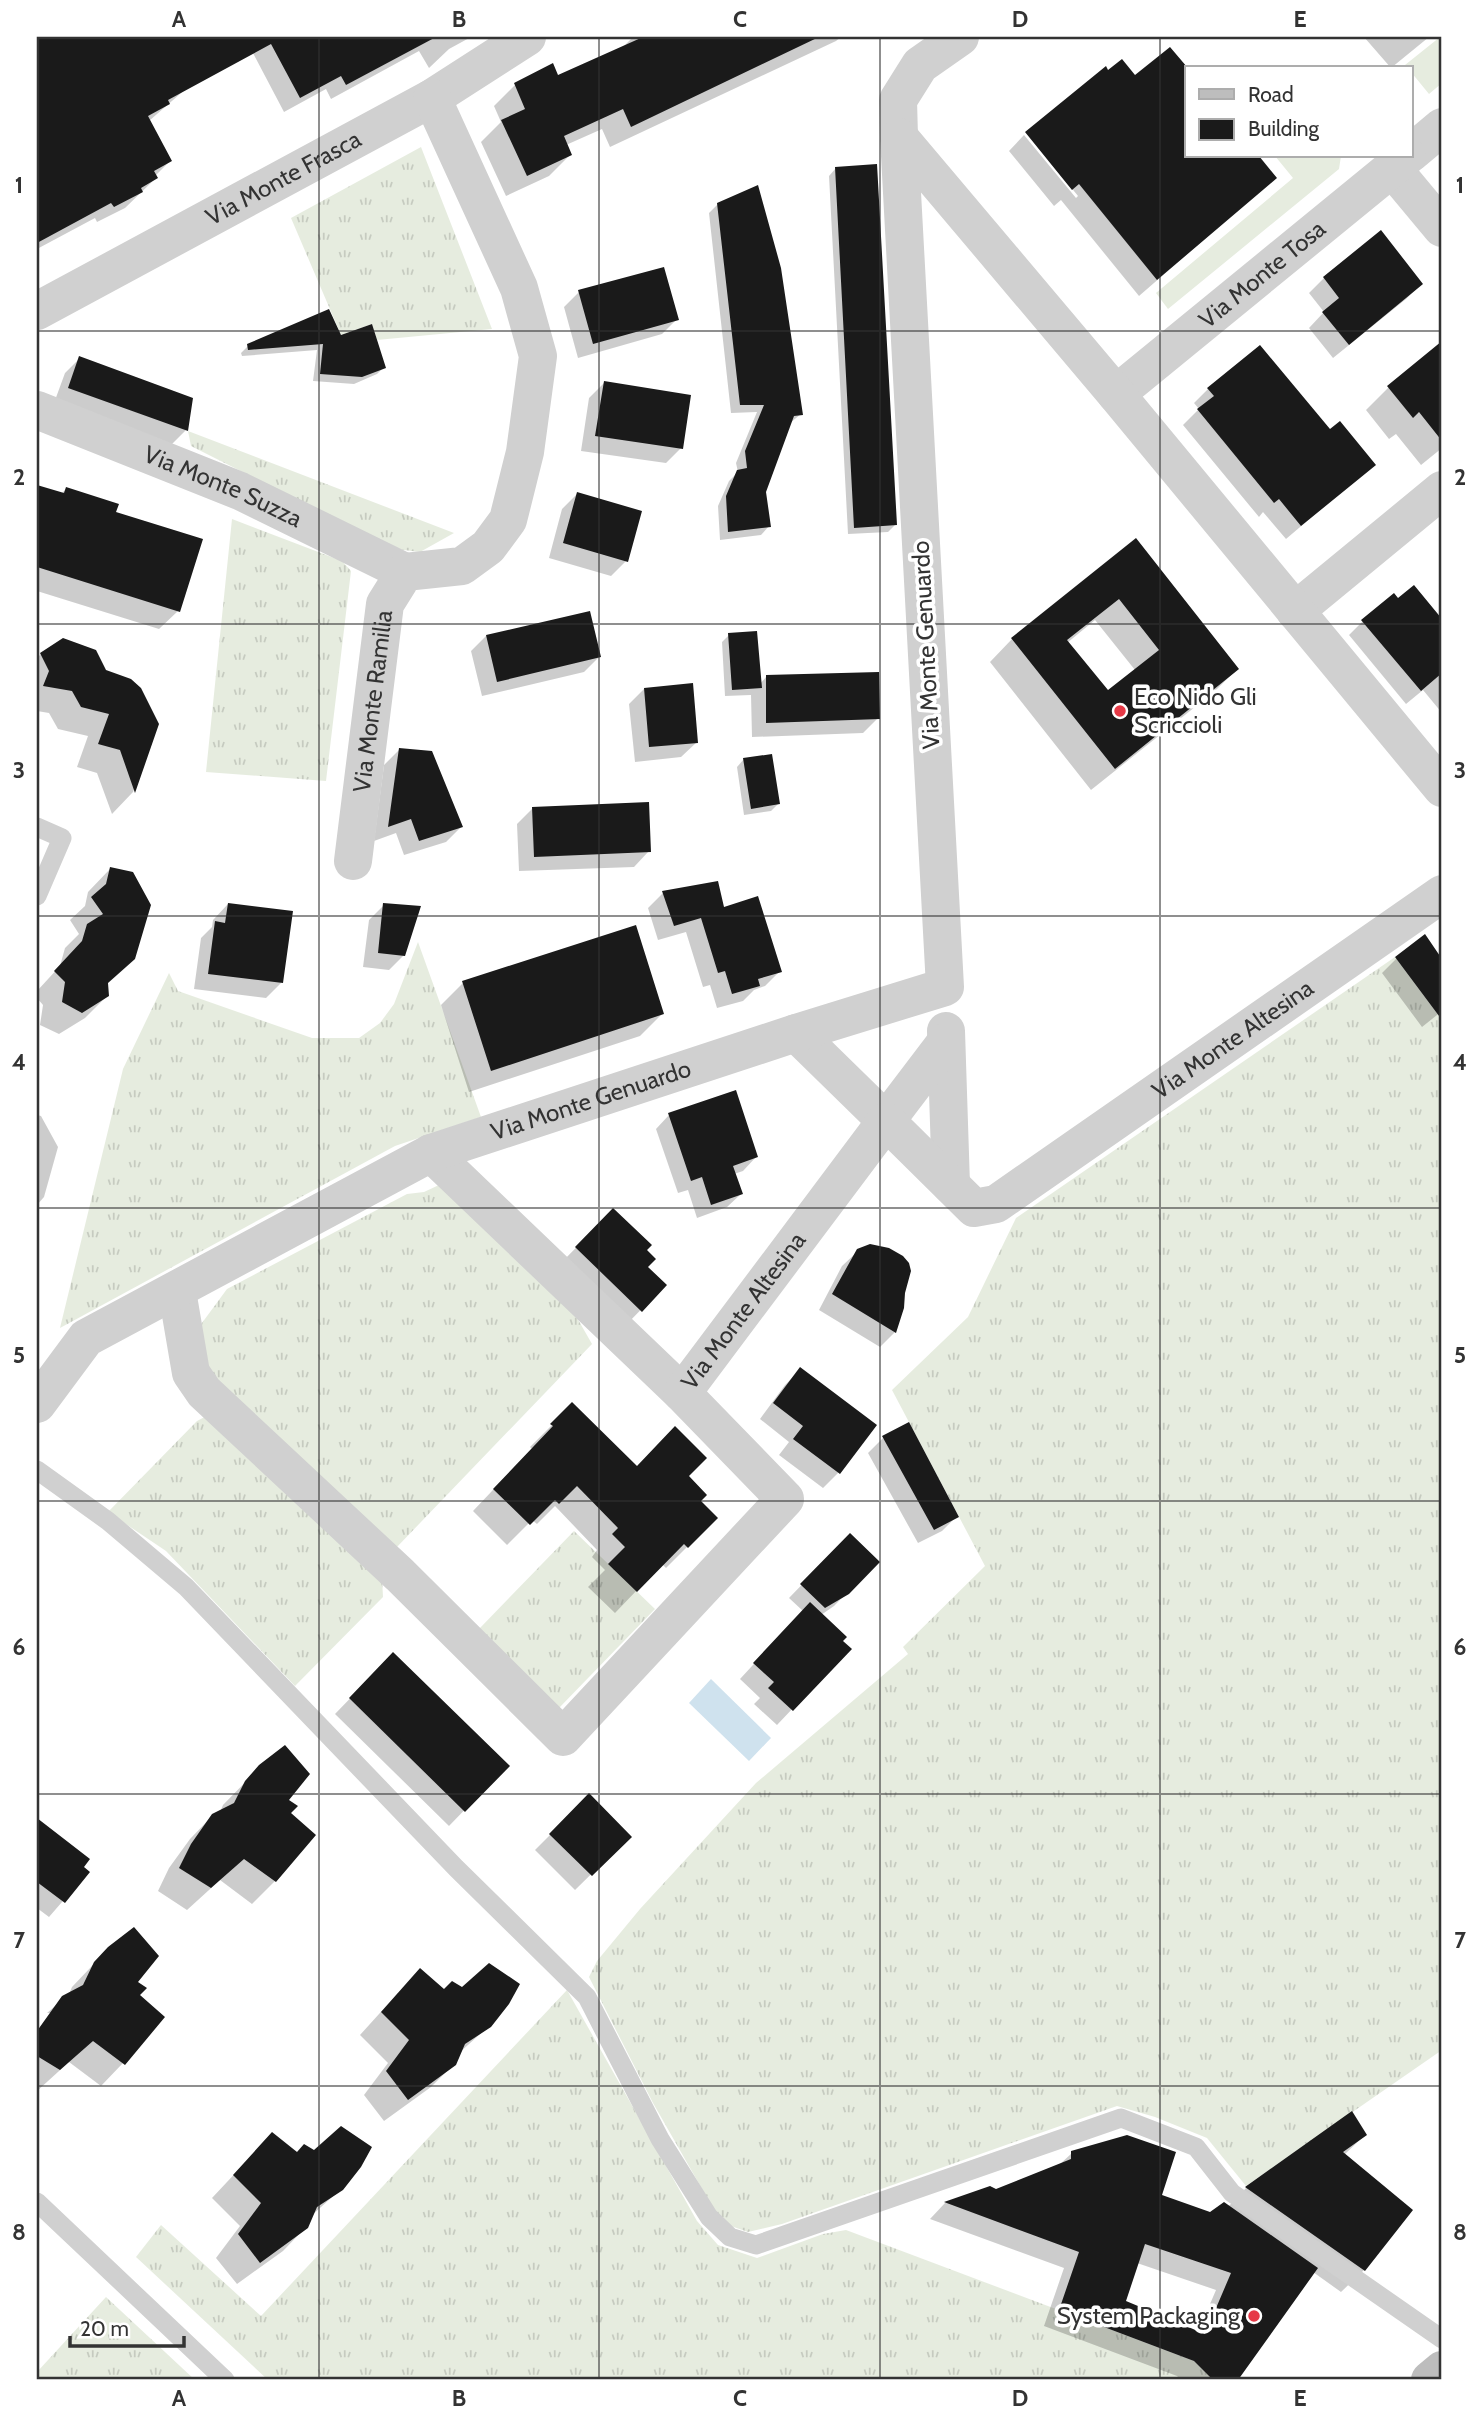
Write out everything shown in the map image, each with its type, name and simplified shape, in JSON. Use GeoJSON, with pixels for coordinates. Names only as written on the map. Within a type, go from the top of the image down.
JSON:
{"type":"FeatureCollection","features":[{"type":"Feature","properties":{"kind":"main road"},"geometry":{"type":"LineString","coordinates":[[1430,2380],[1442,2370]]}},
{"type":"Feature","properties":{"kind":"street","name":"Via Monte Frasca"},"geometry":{"type":"LineString","coordinates":[[37,311],[432,98],[527,37]]}},
{"type":"Feature","properties":{"kind":"street","name":"Via Monte Genuardo"},"geometry":{"type":"LineString","coordinates":[[38,1400],[86,1338],[431,1153],[945,987],[898,100],[920,65],[960,37]]}},
{"type":"Feature","properties":{"kind":"street"},"geometry":{"type":"LineString","coordinates":[[405,572],[462,566],[488,547],[508,520],[525,452],[538,356],[519,288],[432,98]]}},
{"type":"Feature","properties":{"kind":"street","name":"Via Monte Tosa"},"geometry":{"type":"LineString","coordinates":[[1412,152],[1442,127]]}},
{"type":"Feature","properties":{"kind":"street"},"geometry":{"type":"LineString","coordinates":[[899,137],[1442,788]]}},
{"type":"Feature","properties":{"kind":"street"},"geometry":{"type":"LineString","coordinates":[[1403,159],[1442,228]]}},
{"type":"Feature","properties":{"kind":"street","name":"Via Monte Tosa"},"geometry":{"type":"LineString","coordinates":[[1116,394],[1403,159]]}},
{"type":"Feature","properties":{"kind":"street","name":"Via Monte Suzza"},"geometry":{"type":"LineString","coordinates":[[37,410],[240,491],[405,572]]}},
{"type":"Feature","properties":{"kind":"street"},"geometry":{"type":"LineString","coordinates":[[1295,611],[1442,491]]}},
{"type":"Feature","properties":{"kind":"street","name":"Via Monte Ramilia"},"geometry":{"type":"LineString","coordinates":[[353,861],[385,604],[405,572]]}},
{"type":"Feature","properties":{"kind":"street","name":"Via Monte Altesina"},"geometry":{"type":"LineString","coordinates":[[177,1291],[191,1373],[204,1392],[400,1575],[563,1737],[785,1499],[682,1393],[886,1121],[974,1208],[996,1204],[1442,894]]}},
{"type":"Feature","properties":{"kind":"street"},"geometry":{"type":"LineString","coordinates":[[945,987],[951,1185]]}},
{"type":"Feature","properties":{"kind":"street"},"geometry":{"type":"LineString","coordinates":[[796,1033],[886,1121],[946,1042]]}},
{"type":"Feature","properties":{"kind":"street"},"geometry":{"type":"LineString","coordinates":[[431,1153],[682,1393]]}},
{"type":"Feature","properties":{"kind":"lane"},"geometry":{"type":"LineString","coordinates":[[37,827],[62,838],[37,896]]}},
{"type":"Feature","properties":{"kind":"lane"},"geometry":{"type":"LineString","coordinates":[[37,1469],[108,1521],[186,1587],[456,1868],[587,1997],[660,2139],[709,2217],[730,2237],[756,2245],[1121,2118],[1196,2147],[1232,2193],[1442,2339]]}},
{"type":"Feature","properties":{"kind":"lane"},"geometry":{"type":"LineString","coordinates":[[37,2202],[225,2380]]}},
{"type":"Feature","properties":{"kind":"green space"},"geometry":{"type":"Polygon","coordinates":[[[1442,37],[1442,83],[1429,94],[1412,73],[1412,66],[1405,65],[1442,37]]]}},
{"type":"Feature","properties":{"kind":"green space"},"geometry":{"type":"Polygon","coordinates":[[[421,147],[492,329],[377,340],[372,324],[341,335],[291,218],[421,147]]]}},
{"type":"Feature","properties":{"kind":"green space"},"geometry":{"type":"Polygon","coordinates":[[[1277,158],[1341,158],[1339,169],[1168,309],[1156,293],[1293,178],[1277,158]]]}},
{"type":"Feature","properties":{"kind":"green space"},"geometry":{"type":"Polygon","coordinates":[[[188,431],[454,533],[420,552],[396,549],[191,446],[188,431]]]}},
{"type":"Feature","properties":{"kind":"green space"},"geometry":{"type":"Polygon","coordinates":[[[232,519],[342,561],[351,571],[326,781],[206,772],[232,519]]]}},
{"type":"Feature","properties":{"kind":"green space"},"geometry":{"type":"Polygon","coordinates":[[[418,942],[481,1117],[395,1146],[60,1328],[123,1069],[169,973],[178,991],[312,1038],[359,1038],[380,1023],[394,1004],[418,942]]]}},
{"type":"Feature","properties":{"kind":"green space"},"geometry":{"type":"Polygon","coordinates":[[[1395,957],[1442,1020],[1442,2050],[1246,2186],[1207,2138],[1155,2117],[1117,2106],[782,2224],[748,2232],[731,2226],[714,2210],[653,2103],[589,1977],[597,1961],[640,1909],[756,1783],[908,1654],[903,1647],[985,1566],[892,1390],[968,1317],[1016,1218],[1395,957]]]}},
{"type":"Feature","properties":{"kind":"green space"},"geometry":{"type":"Polygon","coordinates":[[[439,1185],[572,1309],[592,1344],[396,1548],[217,1388],[205,1365],[199,1327],[227,1289],[407,1194],[424,1192],[439,1185]]]}},
{"type":"Feature","properties":{"kind":"green space"},"geometry":{"type":"Polygon","coordinates":[[[214,1412],[382,1578],[383,1597],[295,1686],[166,1551],[108,1512],[197,1421],[214,1412]]]}},
{"type":"Feature","properties":{"kind":"green space"},"geometry":{"type":"Polygon","coordinates":[[[574,1531],[655,1609],[559,1708],[479,1629],[574,1531]]]}},
{"type":"Feature","properties":{"kind":"green space"},"geometry":{"type":"Polygon","coordinates":[[[567,1990],[697,2221],[718,2245],[757,2258],[823,2234],[846,2230],[1194,2361],[1213,2380],[268,2380],[136,2257],[161,2225],[261,2316],[567,1990]]]}},
{"type":"Feature","properties":{"kind":"green space"},"geometry":{"type":"Polygon","coordinates":[[[106,2297],[195,2380],[37,2380],[37,2372],[106,2297]]]}},
{"type":"Feature","properties":{"kind":"water"},"geometry":{"type":"Polygon","coordinates":[[[711,1679],[771,1738],[749,1761],[689,1703],[711,1679]]]}},
{"type":"Feature","properties":{"kind":"building"},"geometry":{"type":"Polygon","coordinates":[[[37,37],[436,37],[346,85],[341,76],[300,98],[271,44],[168,100],[170,104],[148,116],[172,161],[154,171],[158,178],[141,188],[143,192],[114,207],[111,203],[37,243],[37,37]]]}},
{"type":"Feature","properties":{"kind":"building"},"geometry":{"type":"Polygon","coordinates":[[[643,37],[819,37],[631,127],[623,109],[564,136],[572,155],[527,176],[501,120],[525,109],[514,83],[553,63],[558,75],[643,37]]]}},
{"type":"Feature","properties":{"kind":"building"},"geometry":{"type":"Polygon","coordinates":[[[1170,47],[1186,66],[1185,158],[1261,158],[1277,178],[1157,280],[1079,184],[1072,190],[1025,132],[1106,66],[1108,70],[1122,59],[1135,75],[1170,47]]]}},
{"type":"Feature","properties":{"kind":"building"},"geometry":{"type":"Polygon","coordinates":[[[877,164],[897,525],[854,528],[835,167],[877,164]]]}},
{"type":"Feature","properties":{"kind":"building"},"geometry":{"type":"Polygon","coordinates":[[[758,185],[781,268],[803,415],[794,416],[766,492],[771,527],[728,532],[726,496],[737,470],[747,468],[745,451],[764,405],[740,405],[717,203],[758,185]]]}},
{"type":"Feature","properties":{"kind":"building"},"geometry":{"type":"Polygon","coordinates":[[[1381,230],[1423,284],[1349,345],[1322,312],[1339,298],[1323,277],[1381,230]]]}},
{"type":"Feature","properties":{"kind":"building"},"geometry":{"type":"Polygon","coordinates":[[[664,267],[679,320],[593,344],[578,290],[664,267]]]}},
{"type":"Feature","properties":{"kind":"building"},"geometry":{"type":"Polygon","coordinates":[[[329,309],[341,335],[372,324],[386,368],[362,377],[320,374],[323,344],[248,350],[247,344],[329,309]]]}},
{"type":"Feature","properties":{"kind":"building"},"geometry":{"type":"Polygon","coordinates":[[[1442,341],[1442,441],[1419,412],[1413,418],[1387,386],[1442,341]]]}},
{"type":"Feature","properties":{"kind":"building"},"geometry":{"type":"Polygon","coordinates":[[[1260,345],[1330,429],[1340,421],[1376,465],[1301,526],[1279,499],[1274,503],[1197,409],[1214,396],[1207,388],[1260,345]]]}},
{"type":"Feature","properties":{"kind":"building"},"geometry":{"type":"Polygon","coordinates":[[[79,356],[193,398],[188,431],[68,388],[79,356]]]}},
{"type":"Feature","properties":{"kind":"building"},"geometry":{"type":"Polygon","coordinates":[[[604,381],[691,395],[683,449],[595,436],[604,381]]]}},
{"type":"Feature","properties":{"kind":"building"},"geometry":{"type":"Polygon","coordinates":[[[37,485],[64,493],[66,487],[119,504],[116,512],[203,539],[180,612],[37,567],[37,485]]]}},
{"type":"Feature","properties":{"kind":"building"},"geometry":{"type":"Polygon","coordinates":[[[577,492],[642,511],[628,562],[563,543],[577,492]]]}},
{"type":"Feature","properties":{"kind":"building"},"geometry":{"type":"Polygon","coordinates":[[[1136,538],[1239,669],[1115,769],[1011,638],[1136,538]],[[1119,599],[1067,640],[1108,690],[1159,650],[1119,599]]]}},
{"type":"Feature","properties":{"kind":"building"},"geometry":{"type":"Polygon","coordinates":[[[1414,585],[1442,619],[1442,673],[1421,691],[1361,620],[1394,593],[1398,598],[1414,585]]]}},
{"type":"Feature","properties":{"kind":"building"},"geometry":{"type":"Polygon","coordinates":[[[590,611],[601,657],[497,682],[486,635],[590,611]]]}},
{"type":"Feature","properties":{"kind":"building"},"geometry":{"type":"Polygon","coordinates":[[[757,631],[762,688],[732,690],[728,633],[757,631]]]}},
{"type":"Feature","properties":{"kind":"building"},"geometry":{"type":"Polygon","coordinates":[[[63,638],[96,650],[106,670],[131,679],[141,688],[159,724],[135,793],[120,750],[98,744],[109,714],[81,707],[72,691],[43,686],[49,671],[40,653],[63,638]]]}},
{"type":"Feature","properties":{"kind":"building"},"geometry":{"type":"Polygon","coordinates":[[[879,672],[880,719],[766,723],[766,675],[879,672]]]}},
{"type":"Feature","properties":{"kind":"building"},"geometry":{"type":"Polygon","coordinates":[[[693,683],[698,743],[649,747],[644,688],[693,683]]]}},
{"type":"Feature","properties":{"kind":"building"},"geometry":{"type":"Polygon","coordinates":[[[399,748],[432,751],[463,827],[419,841],[411,819],[388,827],[399,748]]]}},
{"type":"Feature","properties":{"kind":"building"},"geometry":{"type":"Polygon","coordinates":[[[772,754],[780,804],[751,809],[743,758],[772,754]]]}},
{"type":"Feature","properties":{"kind":"building"},"geometry":{"type":"Polygon","coordinates":[[[649,802],[651,852],[534,857],[532,807],[649,802]]]}},
{"type":"Feature","properties":{"kind":"building"},"geometry":{"type":"Polygon","coordinates":[[[110,867],[133,872],[151,905],[135,959],[108,983],[109,996],[82,1013],[62,1002],[65,982],[54,971],[82,941],[87,924],[103,914],[91,897],[106,884],[110,867]]]}},
{"type":"Feature","properties":{"kind":"building"},"geometry":{"type":"Polygon","coordinates":[[[718,881],[724,907],[758,896],[782,972],[758,979],[760,986],[732,994],[725,971],[718,973],[701,918],[674,926],[662,891],[718,881]]]}},
{"type":"Feature","properties":{"kind":"building"},"geometry":{"type":"Polygon","coordinates":[[[228,903],[293,911],[283,983],[208,974],[215,921],[225,923],[228,903]]]}},
{"type":"Feature","properties":{"kind":"building"},"geometry":{"type":"Polygon","coordinates":[[[383,903],[421,906],[405,956],[378,953],[383,903]]]}},
{"type":"Feature","properties":{"kind":"building"},"geometry":{"type":"Polygon","coordinates":[[[636,925],[664,1014],[491,1071],[462,981],[636,925]]]}},
{"type":"Feature","properties":{"kind":"building"},"geometry":{"type":"Polygon","coordinates":[[[1425,934],[1442,959],[1442,1020],[1395,957],[1425,934]]]}},
{"type":"Feature","properties":{"kind":"building"},"geometry":{"type":"Polygon","coordinates":[[[736,1090],[758,1157],[733,1166],[743,1194],[711,1205],[702,1177],[691,1181],[668,1113],[736,1090]]]}},
{"type":"Feature","properties":{"kind":"building"},"geometry":{"type":"Polygon","coordinates":[[[613,1208],[652,1245],[647,1250],[656,1259],[648,1267],[667,1285],[642,1312],[575,1247],[613,1208]]]}},
{"type":"Feature","properties":{"kind":"building"},"geometry":{"type":"Polygon","coordinates":[[[870,1244],[889,1248],[909,1263],[911,1271],[896,1333],[832,1294],[857,1249],[870,1244]]]}},
{"type":"Feature","properties":{"kind":"building"},"geometry":{"type":"Polygon","coordinates":[[[800,1367],[877,1425],[840,1474],[793,1439],[803,1426],[773,1403],[800,1367]]]}},
{"type":"Feature","properties":{"kind":"building"},"geometry":{"type":"Polygon","coordinates":[[[572,1402],[637,1466],[675,1426],[707,1458],[689,1476],[707,1495],[701,1501],[718,1518],[688,1548],[684,1544],[637,1592],[608,1564],[625,1547],[612,1534],[618,1528],[577,1486],[559,1504],[555,1500],[530,1525],[493,1489],[572,1402]]]}},
{"type":"Feature","properties":{"kind":"building"},"geometry":{"type":"Polygon","coordinates":[[[909,1422],[959,1517],[934,1530],[882,1436],[909,1422]]]}},
{"type":"Feature","properties":{"kind":"building"},"geometry":{"type":"Polygon","coordinates":[[[850,1533],[880,1562],[849,1594],[825,1608],[800,1584],[850,1533]]]}},
{"type":"Feature","properties":{"kind":"building"},"geometry":{"type":"Polygon","coordinates":[[[810,1602],[847,1637],[843,1641],[852,1649],[793,1711],[768,1688],[774,1682],[753,1663],[810,1602]]]}},
{"type":"Feature","properties":{"kind":"building"},"geometry":{"type":"Polygon","coordinates":[[[393,1652],[510,1766],[465,1812],[349,1698],[393,1652]]]}},
{"type":"Feature","properties":{"kind":"building"},"geometry":{"type":"Polygon","coordinates":[[[285,1745],[310,1774],[289,1800],[298,1806],[291,1813],[316,1835],[276,1882],[244,1859],[211,1888],[179,1868],[191,1844],[212,1814],[234,1803],[245,1781],[259,1765],[285,1745]]]}},
{"type":"Feature","properties":{"kind":"building"},"geometry":{"type":"Polygon","coordinates":[[[589,1793],[632,1837],[592,1876],[549,1834],[589,1793]]]}},
{"type":"Feature","properties":{"kind":"building"},"geometry":{"type":"Polygon","coordinates":[[[37,1818],[90,1859],[84,1867],[90,1872],[65,1903],[37,1882],[37,1818]]]}},
{"type":"Feature","properties":{"kind":"building"},"geometry":{"type":"Polygon","coordinates":[[[134,1927],[159,1956],[138,1982],[147,1988],[140,1995],[165,2017],[125,2065],[93,2041],[60,2070],[37,2056],[37,2031],[62,1996],[83,1985],[94,1962],[134,1927]]]}},
{"type":"Feature","properties":{"kind":"building"},"geometry":{"type":"Polygon","coordinates":[[[489,1963],[520,1984],[509,2004],[491,2027],[465,2044],[456,2065],[408,2100],[386,2071],[409,2040],[381,2012],[420,1968],[444,1989],[452,1981],[462,1987],[489,1963]]]}},
{"type":"Feature","properties":{"kind":"building"},"geometry":{"type":"Polygon","coordinates":[[[1352,2111],[1367,2135],[1343,2152],[1413,2210],[1365,2271],[1245,2187],[1352,2111]]]}},
{"type":"Feature","properties":{"kind":"building"},"geometry":{"type":"Polygon","coordinates":[[[341,2126],[372,2147],[361,2167],[343,2190],[317,2207],[308,2228],[260,2263],[238,2234],[261,2203],[233,2175],[272,2132],[297,2152],[304,2144],[314,2150],[341,2126]]]}},
{"type":"Feature","properties":{"kind":"building"},"geometry":{"type":"Polygon","coordinates":[[[1127,2135],[1176,2152],[1162,2195],[1210,2212],[1224,2202],[1318,2268],[1238,2380],[1213,2380],[1194,2361],[1059,2310],[1079,2252],[944,2202],[990,2186],[996,2189],[1071,2159],[1071,2151],[1127,2135]],[[1145,2244],[1126,2301],[1205,2334],[1231,2273],[1145,2244]]]}},
{"type":"Feature","properties":{"kind":"place","name":"Eco Nido Gli Scriccioli"},"geometry":{"type":"Point","coordinates":[1120,711]}},
{"type":"Feature","properties":{"kind":"place","name":"System Packaging"},"geometry":{"type":"Point","coordinates":[1254,2316]}}]}
